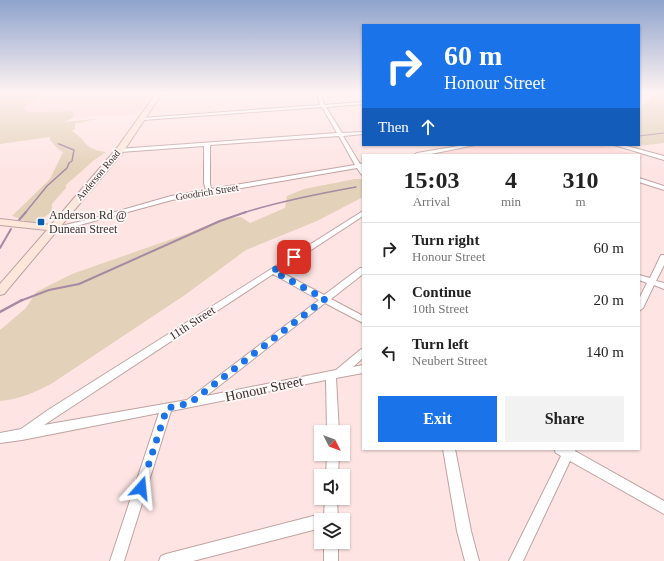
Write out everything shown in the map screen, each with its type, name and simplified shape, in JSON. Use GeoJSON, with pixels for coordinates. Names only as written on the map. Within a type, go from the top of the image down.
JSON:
{"type":"FeatureCollection","features":[{"type":"Feature","properties":{"kind":"main road","name":"Anderson Road"},"geometry":{"type":"LineString","coordinates":[[0,291],[120,150],[143,118]]}},
{"type":"Feature","properties":{"kind":"main road"},"geometry":{"type":"LineString","coordinates":[[0,222],[54,228]]}},
{"type":"Feature","properties":{"kind":"street"},"geometry":{"type":"LineString","coordinates":[[331,118],[361,165]]}},
{"type":"Feature","properties":{"kind":"street"},"geometry":{"type":"LineString","coordinates":[[120,150],[362,133]]}},
{"type":"Feature","properties":{"kind":"street"},"geometry":{"type":"LineString","coordinates":[[207,145],[207,183],[210,192]]}},
{"type":"Feature","properties":{"kind":"street"},"geometry":{"type":"LineString","coordinates":[[422,154],[466,146]]}},
{"type":"Feature","properties":{"kind":"street"},"geometry":{"type":"LineString","coordinates":[[621,146],[664,158]]}},
{"type":"Feature","properties":{"kind":"street","name":"Goodrich Street"},"geometry":{"type":"LineString","coordinates":[[54,228],[65,227],[93,220],[164,200],[361,165]]}},
{"type":"Feature","properties":{"kind":"street"},"geometry":{"type":"LineString","coordinates":[[640,180],[664,188]]}},
{"type":"Feature","properties":{"kind":"street","name":"11th Street"},"geometry":{"type":"LineString","coordinates":[[22,435],[52,413],[362,214]]}},
{"type":"Feature","properties":{"kind":"street"},"geometry":{"type":"LineString","coordinates":[[640,306],[664,257]]}},
{"type":"Feature","properties":{"kind":"street"},"geometry":{"type":"LineString","coordinates":[[273,271],[362,319]]}},
{"type":"Feature","properties":{"kind":"street"},"geometry":{"type":"LineString","coordinates":[[190,403],[362,271]]}},
{"type":"Feature","properties":{"kind":"street"},"geometry":{"type":"LineString","coordinates":[[640,277],[664,286]]}},
{"type":"Feature","properties":{"kind":"street"},"geometry":{"type":"LineString","coordinates":[[333,425],[336,374],[362,353]]}},
{"type":"Feature","properties":{"kind":"street","name":"Honour Street"},"geometry":{"type":"LineString","coordinates":[[0,438],[167,408],[362,369]]}},
{"type":"Feature","properties":{"kind":"street"},"geometry":{"type":"LineString","coordinates":[[117,561],[167,408]]}},
{"type":"Feature","properties":{"kind":"street"},"geometry":{"type":"LineString","coordinates":[[449,450],[464,531],[472,561]]}},
{"type":"Feature","properties":{"kind":"street"},"geometry":{"type":"LineString","coordinates":[[516,561],[566,451],[664,508]]}},
{"type":"Feature","properties":{"kind":"street"},"geometry":{"type":"LineString","coordinates":[[166,561],[314,523]]}},
{"type":"Feature","properties":{"kind":"street"},"geometry":{"type":"LineString","coordinates":[[331,549],[331,561]]}},
{"type":"Feature","properties":{"kind":"shaded area"},"geometry":{"type":"Polygon","coordinates":[[[0,118],[73,118],[63,122],[96,119],[75,124],[75,129],[72,131],[89,147],[106,152],[93,161],[66,185],[66,188],[52,204],[52,211],[41,220],[31,223],[12,216],[50,179],[63,152],[50,140],[50,137],[0,144],[0,118]]]}},
{"type":"Feature","properties":{"kind":"shaded area"},"geometry":{"type":"Polygon","coordinates":[[[640,118],[664,118],[664,143],[640,146],[640,118]]]}},
{"type":"Feature","properties":{"kind":"shaded area"},"geometry":{"type":"Polygon","coordinates":[[[457,146],[601,146],[635,154],[422,154],[457,146]]]}},
{"type":"Feature","properties":{"kind":"shaded area"},"geometry":{"type":"Polygon","coordinates":[[[362,179],[362,198],[317,221],[246,250],[185,295],[51,384],[33,393],[0,401],[0,330],[26,308],[36,292],[72,274],[186,234],[225,218],[241,217],[250,223],[285,208],[287,196],[304,189],[362,179]]]}},
{"type":"Feature","properties":{"kind":"waterway"},"geometry":{"type":"LineString","coordinates":[[640,136],[664,133]]}},
{"type":"Feature","properties":{"kind":"waterway"},"geometry":{"type":"LineString","coordinates":[[25,213],[47,186],[67,168],[69,163],[72,161],[74,150],[61,145]]}},
{"type":"Feature","properties":{"kind":"waterway"},"geometry":{"type":"LineString","coordinates":[[244,213],[285,201],[356,187]]}},
{"type":"Feature","properties":{"kind":"waterway"},"geometry":{"type":"LineString","coordinates":[[19,220],[26,212]]}},
{"type":"Feature","properties":{"kind":"waterway"},"geometry":{"type":"LineString","coordinates":[[21,301],[49,290],[79,284],[220,221],[244,213]]}},
{"type":"Feature","properties":{"kind":"waterway"},"geometry":{"type":"LineString","coordinates":[[0,248],[11,229]]}},
{"type":"Feature","properties":{"kind":"waterway"},"geometry":{"type":"LineString","coordinates":[[0,312],[21,301]]}},
{"type":"Feature","properties":{"kind":"place","name":"Anderson Rd @ Dunean Street"},"geometry":{"type":"Point","coordinates":[41,222]}},
{"type":"Feature","properties":{"kind":"route"},"geometry":{"type":"LineString","coordinates":[[141,488],[167,408],[190,403],[325,299],[273,271],[294,257]]}}]}
